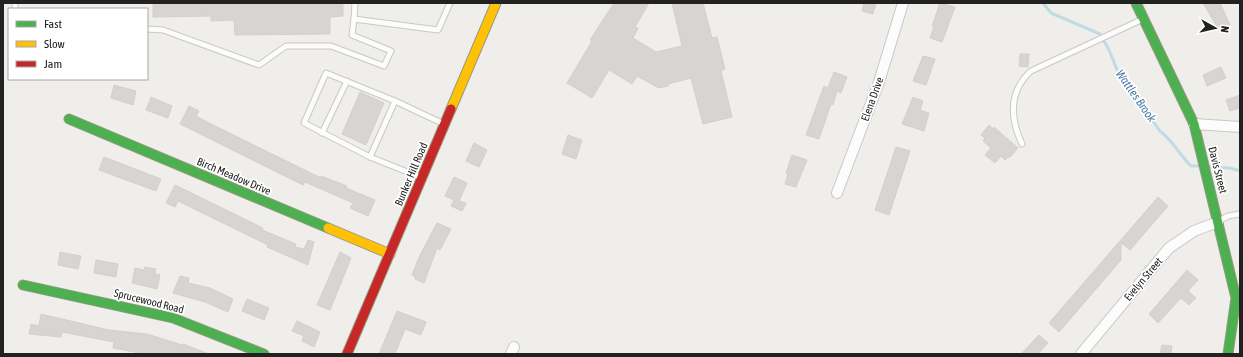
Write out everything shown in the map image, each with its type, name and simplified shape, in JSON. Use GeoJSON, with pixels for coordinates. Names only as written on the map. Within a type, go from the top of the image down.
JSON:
{"type":"FeatureCollection","features":[{"type":"Feature","properties":{"kind":"main road","name":"Bunker Hill Road"},"geometry":{"type":"LineString","coordinates":[[347,354],[496,3]]}},
{"type":"Feature","properties":{"kind":"main road","name":"Davis Street"},"geometry":{"type":"LineString","coordinates":[[1136,3],[1194,124],[1236,298],[1228,354]]}},
{"type":"Feature","properties":{"kind":"main road","name":"Birch Meadow Drive"},"geometry":{"type":"LineString","coordinates":[[69,119],[390,254]]}},
{"type":"Feature","properties":{"kind":"main road","name":"Sprucewood Road"},"geometry":{"type":"LineString","coordinates":[[23,285],[173,318],[264,354]]}},
{"type":"Feature","properties":{"kind":"street","name":"Elena Drive"},"geometry":{"type":"LineString","coordinates":[[837,193],[879,82],[903,3]]}},
{"type":"Feature","properties":{"kind":"street"},"geometry":{"type":"LineString","coordinates":[[1194,124],[1240,127]]}},
{"type":"Feature","properties":{"kind":"street","name":"Evelyn Street"},"geometry":{"type":"LineString","coordinates":[[1081,354],[1169,248],[1194,231],[1218,222]]}},
{"type":"Feature","properties":{"kind":"lane"},"geometry":{"type":"LineString","coordinates":[[148,29],[163,30],[259,65],[286,46],[331,46],[384,66],[390,52],[352,35],[355,3]]}},
{"type":"Feature","properties":{"kind":"lane"},"geometry":{"type":"LineString","coordinates":[[354,19],[438,30],[450,3]]}},
{"type":"Feature","properties":{"kind":"lane"},"geometry":{"type":"LineString","coordinates":[[1022,144],[1014,126],[1013,109],[1015,98],[1023,78],[1031,71],[1144,19]]}},
{"type":"Feature","properties":{"kind":"lane"},"geometry":{"type":"LineString","coordinates":[[422,178],[370,157],[304,123],[326,73],[395,101],[444,125]]}},
{"type":"Feature","properties":{"kind":"lane"},"geometry":{"type":"LineString","coordinates":[[322,133],[347,82]]}},
{"type":"Feature","properties":{"kind":"lane"},"geometry":{"type":"LineString","coordinates":[[370,157],[395,101]]}},
{"type":"Feature","properties":{"kind":"lane"},"geometry":{"type":"LineString","coordinates":[[1218,222],[1228,216],[1240,214]]}},
{"type":"Feature","properties":{"kind":"building"},"geometry":{"type":"Polygon","coordinates":[[[153,3],[343,3],[343,16],[330,17],[330,34],[235,35],[234,20],[211,21],[211,16],[153,17],[153,3]]]}},
{"type":"Feature","properties":{"kind":"building"},"geometry":{"type":"Polygon","coordinates":[[[614,3],[649,3],[635,27],[638,28],[633,38],[656,52],[682,46],[672,3],[703,3],[712,38],[717,37],[725,69],[721,71],[732,117],[703,124],[691,78],[659,88],[637,76],[632,84],[609,70],[592,98],[567,83],[592,41],[590,40],[614,3]]]}},
{"type":"Feature","properties":{"kind":"building"},"geometry":{"type":"Polygon","coordinates":[[[864,3],[876,3],[873,14],[862,11],[864,3]]]}},
{"type":"Feature","properties":{"kind":"building"},"geometry":{"type":"Polygon","coordinates":[[[940,3],[955,7],[942,42],[930,38],[934,27],[932,26],[940,3]]]}},
{"type":"Feature","properties":{"kind":"building"},"geometry":{"type":"Polygon","coordinates":[[[1203,3],[1220,3],[1230,25],[1219,30],[1203,3]]]}},
{"type":"Feature","properties":{"kind":"building"},"geometry":{"type":"Polygon","coordinates":[[[1020,54],[1029,54],[1028,67],[1019,66],[1020,54]]]}},
{"type":"Feature","properties":{"kind":"building"},"geometry":{"type":"Polygon","coordinates":[[[923,56],[935,59],[926,85],[913,81],[923,56]]]}},
{"type":"Feature","properties":{"kind":"building"},"geometry":{"type":"Polygon","coordinates":[[[1221,67],[1226,78],[1207,86],[1203,75],[1221,67]]]}},
{"type":"Feature","properties":{"kind":"building"},"geometry":{"type":"Polygon","coordinates":[[[834,72],[847,77],[841,93],[837,91],[819,139],[806,135],[824,86],[828,88],[834,72]]]}},
{"type":"Feature","properties":{"kind":"building"},"geometry":{"type":"Polygon","coordinates":[[[114,85],[136,91],[133,105],[111,98],[114,85]]]}},
{"type":"Feature","properties":{"kind":"building"},"geometry":{"type":"Polygon","coordinates":[[[360,92],[384,103],[366,145],[342,134],[360,92]]]}},
{"type":"Feature","properties":{"kind":"building"},"geometry":{"type":"Polygon","coordinates":[[[1240,95],[1240,108],[1230,111],[1226,100],[1240,95]]]}},
{"type":"Feature","properties":{"kind":"building"},"geometry":{"type":"Polygon","coordinates":[[[151,97],[172,106],[168,118],[146,110],[151,97]]]}},
{"type":"Feature","properties":{"kind":"building"},"geometry":{"type":"Polygon","coordinates":[[[913,97],[923,101],[920,110],[929,113],[924,131],[902,124],[913,97]]]}},
{"type":"Feature","properties":{"kind":"building"},"geometry":{"type":"Polygon","coordinates":[[[189,106],[199,111],[196,116],[207,122],[321,178],[321,176],[347,186],[346,188],[375,200],[368,216],[350,208],[353,203],[305,182],[303,185],[180,124],[189,106]]]}},
{"type":"Feature","properties":{"kind":"building"},"geometry":{"type":"Polygon","coordinates":[[[989,125],[993,129],[994,127],[1018,148],[1005,160],[1001,156],[995,163],[985,155],[991,148],[983,141],[985,138],[981,135],[989,125]]]}},
{"type":"Feature","properties":{"kind":"building"},"geometry":{"type":"Polygon","coordinates":[[[568,135],[582,140],[576,159],[562,154],[568,135]]]}},
{"type":"Feature","properties":{"kind":"building"},"geometry":{"type":"Polygon","coordinates":[[[474,143],[487,150],[479,167],[466,161],[474,143]]]}},
{"type":"Feature","properties":{"kind":"building"},"geometry":{"type":"Polygon","coordinates":[[[896,147],[910,151],[889,215],[875,210],[896,147]]]}},
{"type":"Feature","properties":{"kind":"building"},"geometry":{"type":"Polygon","coordinates":[[[792,155],[807,160],[796,187],[785,184],[788,174],[786,173],[792,155]]]}},
{"type":"Feature","properties":{"kind":"building"},"geometry":{"type":"Polygon","coordinates":[[[104,157],[161,179],[156,191],[99,170],[104,157]]]}},
{"type":"Feature","properties":{"kind":"building"},"geometry":{"type":"Polygon","coordinates":[[[454,177],[467,183],[459,201],[466,203],[462,211],[451,206],[454,200],[445,196],[454,177]]]}},
{"type":"Feature","properties":{"kind":"building"},"geometry":{"type":"Polygon","coordinates":[[[175,185],[263,228],[262,230],[296,244],[295,247],[304,249],[308,240],[314,242],[308,265],[267,247],[268,245],[178,201],[175,207],[166,203],[175,185]]]}},
{"type":"Feature","properties":{"kind":"building"},"geometry":{"type":"Polygon","coordinates":[[[1158,197],[1168,206],[1130,250],[1121,243],[1121,260],[1059,332],[1049,323],[1158,197]]]}},
{"type":"Feature","properties":{"kind":"building"},"geometry":{"type":"Polygon","coordinates":[[[437,223],[451,229],[440,250],[437,248],[424,283],[415,279],[416,277],[412,275],[420,255],[437,223]]]}},
{"type":"Feature","properties":{"kind":"building"},"geometry":{"type":"Polygon","coordinates":[[[60,252],[81,256],[78,269],[58,265],[60,252]]]}},
{"type":"Feature","properties":{"kind":"building"},"geometry":{"type":"Polygon","coordinates":[[[340,252],[351,258],[330,310],[317,305],[340,252]]]}},
{"type":"Feature","properties":{"kind":"building"},"geometry":{"type":"Polygon","coordinates":[[[96,260],[118,264],[116,277],[94,273],[96,260]]]}},
{"type":"Feature","properties":{"kind":"building"},"geometry":{"type":"Polygon","coordinates":[[[145,267],[156,269],[155,274],[160,275],[157,289],[132,283],[135,268],[144,270],[145,267]]]}},
{"type":"Feature","properties":{"kind":"building"},"geometry":{"type":"Polygon","coordinates":[[[1187,270],[1198,280],[1188,291],[1196,298],[1189,305],[1181,298],[1158,323],[1149,314],[1187,270]]]}},
{"type":"Feature","properties":{"kind":"building"},"geometry":{"type":"Polygon","coordinates":[[[180,276],[189,278],[188,283],[210,288],[233,299],[228,312],[205,302],[173,293],[180,276]]]}},
{"type":"Feature","properties":{"kind":"building"},"geometry":{"type":"Polygon","coordinates":[[[247,299],[269,308],[264,320],[242,311],[247,299]]]}},
{"type":"Feature","properties":{"kind":"building"},"geometry":{"type":"Polygon","coordinates":[[[397,311],[426,322],[421,335],[405,329],[395,354],[379,354],[397,311]]]}},
{"type":"Feature","properties":{"kind":"building"},"geometry":{"type":"Polygon","coordinates":[[[41,314],[109,330],[147,334],[182,345],[183,344],[209,354],[145,354],[113,348],[114,342],[62,332],[61,337],[29,334],[31,324],[39,326],[41,314]]]}},
{"type":"Feature","properties":{"kind":"building"},"geometry":{"type":"Polygon","coordinates":[[[297,321],[320,332],[314,347],[302,341],[304,336],[292,331],[297,321]]]}},
{"type":"Feature","properties":{"kind":"building"},"geometry":{"type":"Polygon","coordinates":[[[1039,335],[1048,343],[1038,354],[1021,354],[1039,335]]]}},
{"type":"Feature","properties":{"kind":"building"},"geometry":{"type":"Polygon","coordinates":[[[1162,345],[1172,346],[1171,354],[1160,354],[1162,345]]]}},
{"type":"Feature","properties":{"kind":"waterway","name":"Wattles Brook"},"geometry":{"type":"LineString","coordinates":[[1043,3],[1051,13],[1100,34],[1109,50],[1118,72],[1160,131],[1191,166],[1200,166]]}},
{"type":"Feature","properties":{"kind":"waterway","name":"Wattles Brook"},"geometry":{"type":"LineString","coordinates":[[1208,167],[1230,168],[1240,171]]}},
{"type":"Feature","properties":{"kind":"traffic: fast"},"geometry":{"type":"LineString","coordinates":[[1136,3],[1194,124],[1236,298],[1228,354]]}},
{"type":"Feature","properties":{"kind":"traffic: fast"},"geometry":{"type":"LineString","coordinates":[[69,119],[328,228]]}},
{"type":"Feature","properties":{"kind":"traffic: fast"},"geometry":{"type":"LineString","coordinates":[[23,285],[173,318],[264,354]]}},
{"type":"Feature","properties":{"kind":"traffic: slow"},"geometry":{"type":"LineString","coordinates":[[451,109],[496,3]]}},
{"type":"Feature","properties":{"kind":"traffic: slow"},"geometry":{"type":"LineString","coordinates":[[328,228],[390,254]]}},
{"type":"Feature","properties":{"kind":"traffic: jam"},"geometry":{"type":"LineString","coordinates":[[347,354],[451,109]]}}]}
